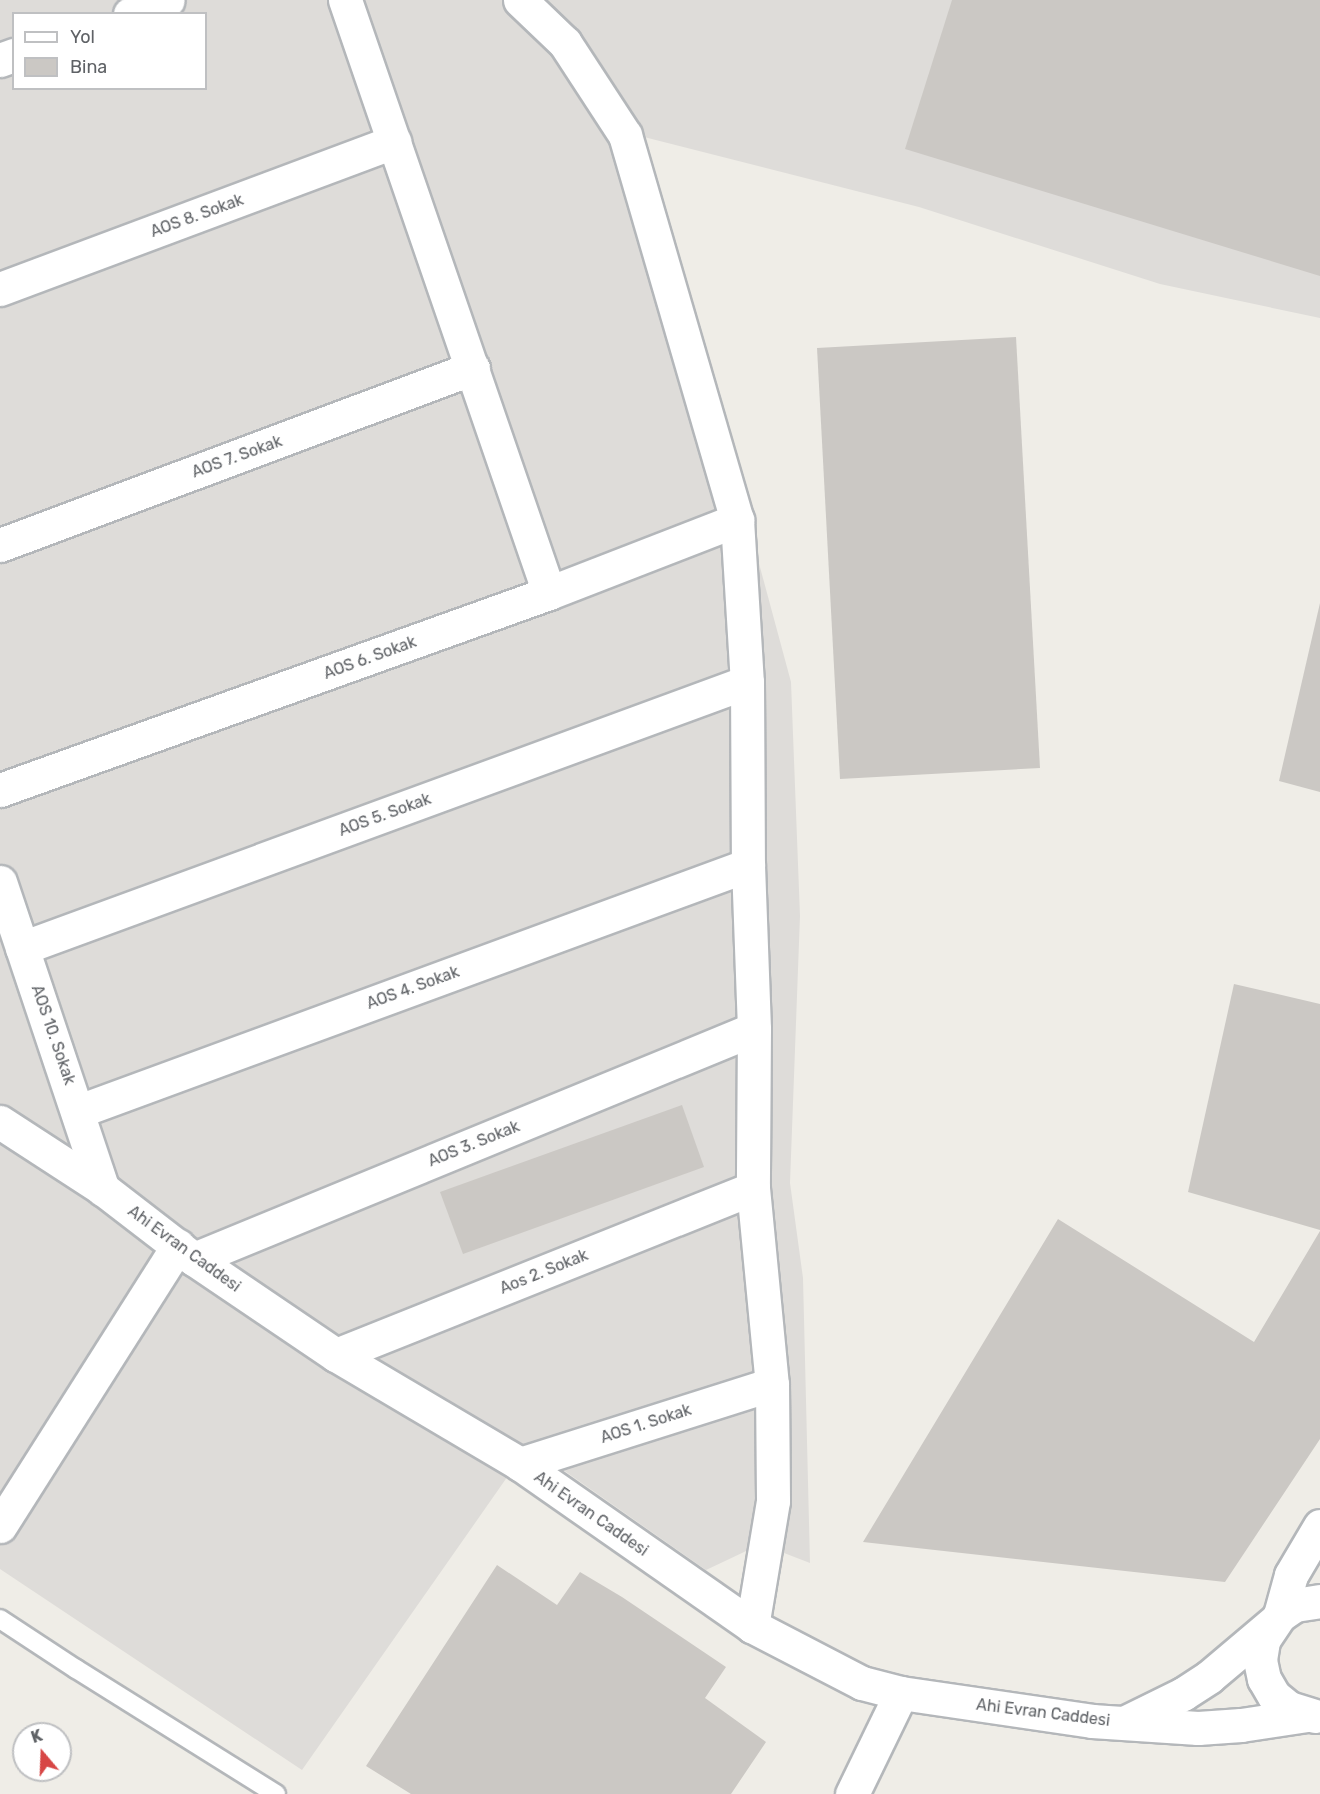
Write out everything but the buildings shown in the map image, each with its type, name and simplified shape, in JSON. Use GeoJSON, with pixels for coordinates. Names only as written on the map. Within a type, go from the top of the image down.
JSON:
{"type":"FeatureCollection","features":[{"type":"Feature","properties":{"kind":"street"},"geometry":{"type":"LineString","coordinates":[[135,12],[168,0]]}},
{"type":"Feature","properties":{"kind":"street"},"geometry":{"type":"LineString","coordinates":[[345,0],[549,593]]}},
{"type":"Feature","properties":{"kind":"street"},"geometry":{"type":"LineString","coordinates":[[520,0],[565,43],[625,135],[738,520],[747,682],[748,865],[754,1029],[753,1188],[772,1384],[773,1501],[752,1626]]}},
{"type":"Feature","properties":{"kind":"street","name":"AOS 8. Sokak"},"geometry":{"type":"LineString","coordinates":[[0,289],[394,142]]}},
{"type":"Feature","properties":{"kind":"street","name":"AOS 7. Sokak"},"geometry":{"type":"LineString","coordinates":[[0,545],[473,369]]}},
{"type":"Feature","properties":{"kind":"street","name":"AOS 6. Sokak"},"geometry":{"type":"LineString","coordinates":[[0,790],[549,593],[738,520]]}},
{"type":"Feature","properties":{"kind":"street","name":"AOS 5. Sokak"},"geometry":{"type":"LineString","coordinates":[[22,948],[747,682]]}},
{"type":"Feature","properties":{"kind":"street","name":"AOS 4. Sokak"},"geometry":{"type":"LineString","coordinates":[[79,1111],[748,865]]}},
{"type":"Feature","properties":{"kind":"street","name":"AOS 10. Sokak"},"geometry":{"type":"LineString","coordinates":[[0,882],[104,1189]]}},
{"type":"Feature","properties":{"kind":"street","name":"AOS 3. Sokak"},"geometry":{"type":"LineString","coordinates":[[186,1252],[754,1029]]}},
{"type":"Feature","properties":{"kind":"street","name":"Ahi Evran Caddesi"},"geometry":{"type":"LineString","coordinates":[[0,1122],[104,1189],[186,1252],[336,1355],[520,1464],[752,1626],[861,1683],[901,1693],[1092,1721],[1198,1728],[1241,1725],[1314,1715]]}},
{"type":"Feature","properties":{"kind":"street","name":"Aos 2. Sokak"},"geometry":{"type":"LineString","coordinates":[[336,1355],[753,1188]]}},
{"type":"Feature","properties":{"kind":"street"},"geometry":{"type":"LineString","coordinates":[[0,1526],[186,1252]]}},
{"type":"Feature","properties":{"kind":"street","name":"AOS 1. Sokak"},"geometry":{"type":"LineString","coordinates":[[520,1464],[772,1384]]}},
{"type":"Feature","properties":{"kind":"street"},"geometry":{"type":"LineString","coordinates":[[1314,1715],[1289,1708],[1274,1696],[1264,1679],[1260,1660],[1263,1640],[1276,1619],[1291,1575],[1320,1526]]}},
{"type":"Feature","properties":{"kind":"street","name":"Ahi Evran Caddesi"},"geometry":{"type":"LineString","coordinates":[[1125,1722],[1183,1694],[1209,1677],[1294,1605],[1320,1601]]}},
{"type":"Feature","properties":{"kind":"street"},"geometry":{"type":"LineString","coordinates":[[852,1794],[901,1693]]}},
{"type":"Feature","properties":{"kind":"lane"},"geometry":{"type":"LineString","coordinates":[[0,1619],[276,1794]]}},
{"type":"Feature","properties":{"kind":"shaded area"},"geometry":{"type":"Polygon","coordinates":[[[0,0],[1320,0],[1320,318],[1160,284],[919,207],[644,137],[791,682],[800,916],[790,1183],[803,1278],[810,1563],[761,1544],[706,1570],[529,1446],[302,1770],[0,1569],[0,0]]]}}]}
